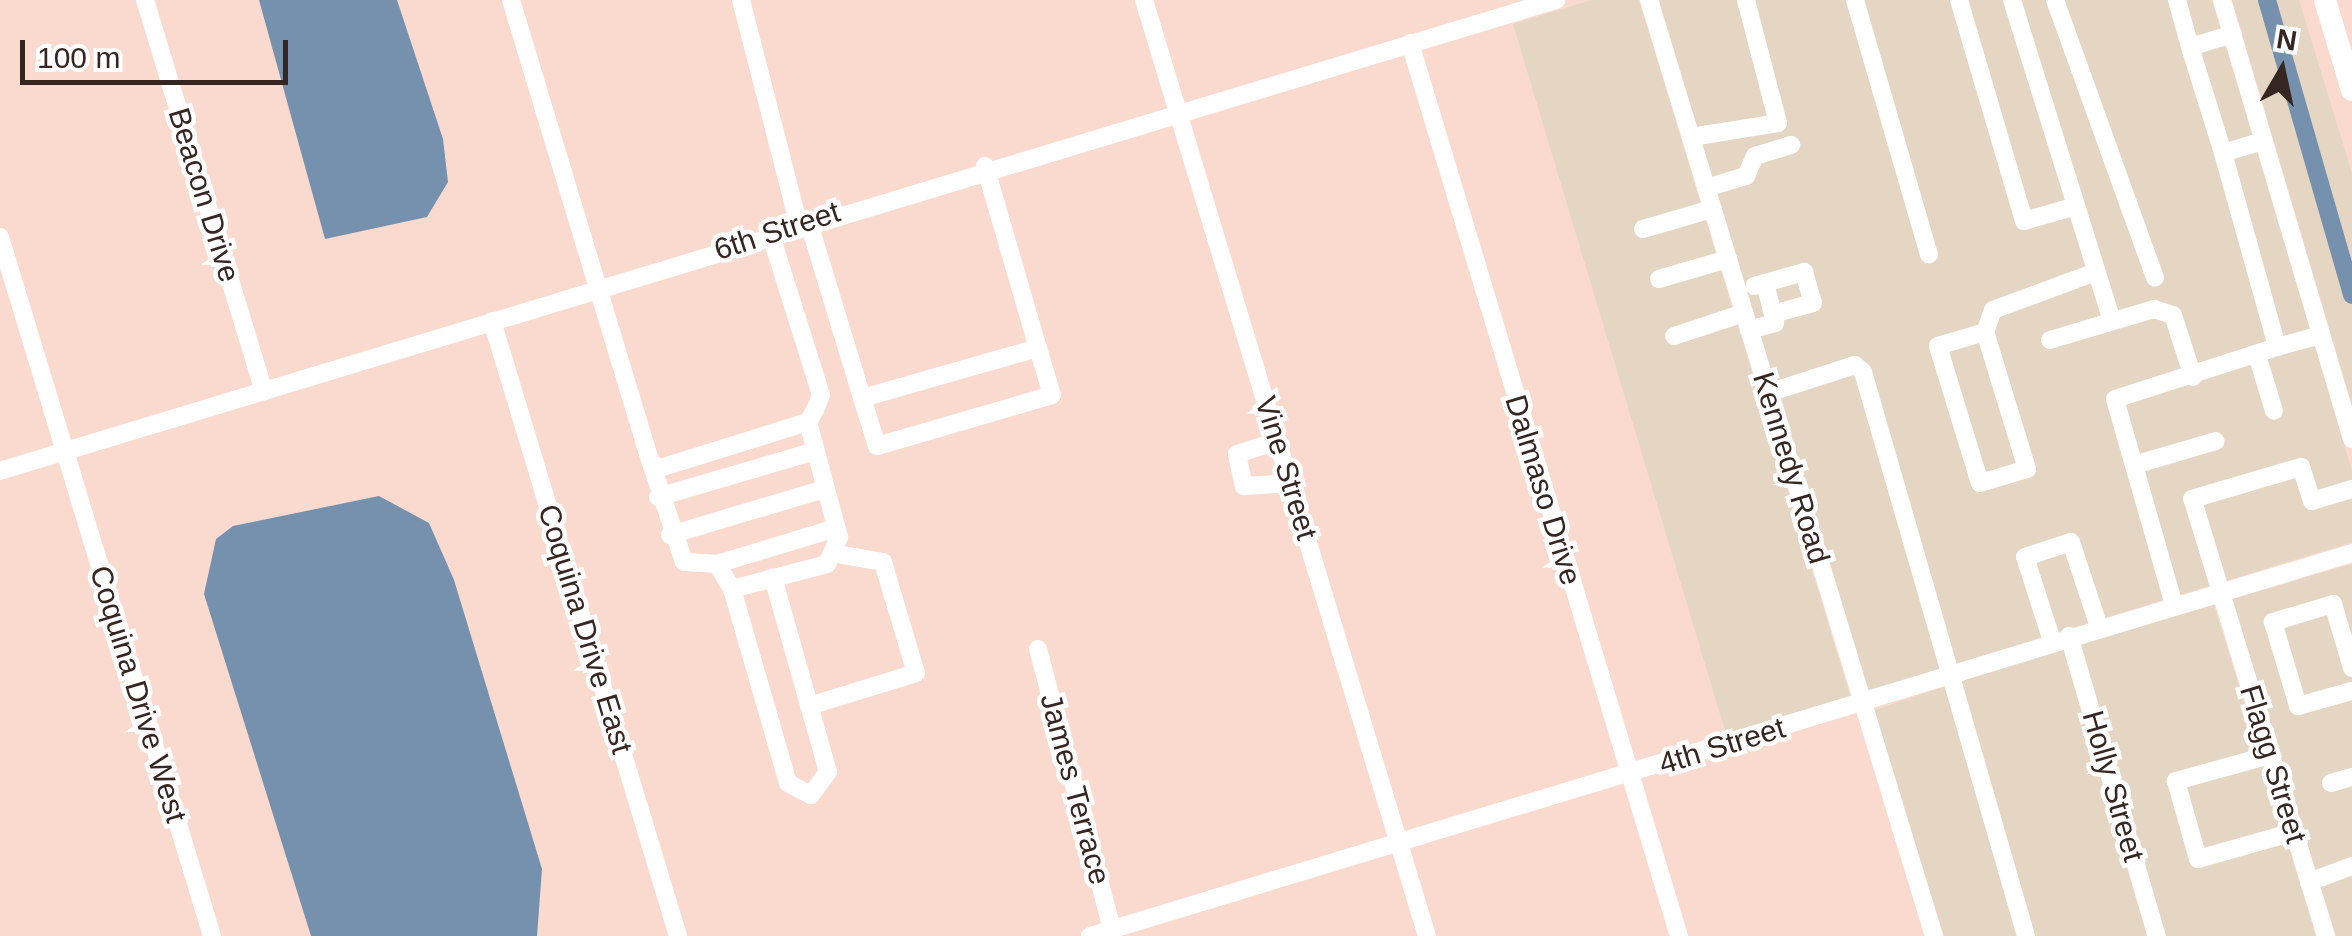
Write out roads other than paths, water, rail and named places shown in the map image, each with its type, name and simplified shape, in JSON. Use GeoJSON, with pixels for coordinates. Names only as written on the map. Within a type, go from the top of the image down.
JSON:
{"type":"FeatureCollection","features":[{"type":"Feature","properties":{"kind":"main road"},"geometry":{"type":"LineString","coordinates":[[2325,0],[2352,90]]}},
{"type":"Feature","properties":{"kind":"street","name":"Beacon Drive"},"geometry":{"type":"LineString","coordinates":[[144,0],[264,391]]}},
{"type":"Feature","properties":{"kind":"street"},"geometry":{"type":"LineString","coordinates":[[511,0],[658,497],[684,562],[717,564],[836,528]]}},
{"type":"Feature","properties":{"kind":"street"},"geometry":{"type":"LineString","coordinates":[[741,0],[803,221],[877,446],[1052,394],[985,166]]}},
{"type":"Feature","properties":{"kind":"street","name":"Vine Street"},"geometry":{"type":"LineString","coordinates":[[1144,0],[1427,936]]}},
{"type":"Feature","properties":{"kind":"street","name":"6th Street"},"geometry":{"type":"LineString","coordinates":[[0,471],[597,290],[803,221],[1177,108],[1556,0]]}},
{"type":"Feature","properties":{"kind":"street","name":"Kennedy Road"},"geometry":{"type":"LineString","coordinates":[[1650,0],[1934,936]]}},
{"type":"Feature","properties":{"kind":"street"},"geometry":{"type":"LineString","coordinates":[[1691,138],[1778,123],[1746,0]]}},
{"type":"Feature","properties":{"kind":"street"},"geometry":{"type":"LineString","coordinates":[[1855,0],[1929,254]]}},
{"type":"Feature","properties":{"kind":"street"},"geometry":{"type":"LineString","coordinates":[[1959,0],[2024,221],[2076,206]]}},
{"type":"Feature","properties":{"kind":"street"},"geometry":{"type":"LineString","coordinates":[[2012,0],[2112,322]]}},
{"type":"Feature","properties":{"kind":"street"},"geometry":{"type":"LineString","coordinates":[[2054,0],[2155,278]]}},
{"type":"Feature","properties":{"kind":"street"},"geometry":{"type":"LineString","coordinates":[[2176,0],[2276,347]]}},
{"type":"Feature","properties":{"kind":"street"},"geometry":{"type":"LineString","coordinates":[[2222,0],[2352,439]]}},
{"type":"Feature","properties":{"kind":"street"},"geometry":{"type":"LineString","coordinates":[[2190,47],[2233,34]]}},
{"type":"Feature","properties":{"kind":"street","name":"Dalmaso Drive"},"geometry":{"type":"LineString","coordinates":[[1410,44],[1679,936]]}},
{"type":"Feature","properties":{"kind":"street"},"geometry":{"type":"LineString","coordinates":[[2222,153],[2264,141]]}},
{"type":"Feature","properties":{"kind":"street"},"geometry":{"type":"LineString","coordinates":[[1706,188],[1746,176],[1755,156],[1791,145]]}},
{"type":"Feature","properties":{"kind":"street"},"geometry":{"type":"LineString","coordinates":[[1644,229],[1712,209]]}},
{"type":"Feature","properties":{"kind":"street"},"geometry":{"type":"LineString","coordinates":[[770,232],[820,395],[808,422],[812,452],[836,528],[837,554]]}},
{"type":"Feature","properties":{"kind":"street","name":"Coquina Drive West"},"geometry":{"type":"LineString","coordinates":[[0,237],[212,936]]}},
{"type":"Feature","properties":{"kind":"street"},"geometry":{"type":"LineString","coordinates":[[1659,279],[1728,260]]}},
{"type":"Feature","properties":{"kind":"street"},"geometry":{"type":"LineString","coordinates":[[1737,290],[1804,272],[1813,303],[1773,314]]}},
{"type":"Feature","properties":{"kind":"street"},"geometry":{"type":"LineString","coordinates":[[1986,332],[1938,346],[1980,483],[2028,469],[1986,332],[1993,310],[2096,272]]}},
{"type":"Feature","properties":{"kind":"street"},"geometry":{"type":"LineString","coordinates":[[1674,336],[1746,322],[1775,323],[1764,283]]}},
{"type":"Feature","properties":{"kind":"street"},"geometry":{"type":"LineString","coordinates":[[2050,340],[2154,309],[2174,315],[2193,376]]}},
{"type":"Feature","properties":{"kind":"street","name":"Coquina Drive East"},"geometry":{"type":"LineString","coordinates":[[492,322],[678,936]]}},
{"type":"Feature","properties":{"kind":"street"},"geometry":{"type":"LineString","coordinates":[[2174,605],[2115,399],[2258,358],[2276,347],[2322,335]]}},
{"type":"Feature","properties":{"kind":"street"},"geometry":{"type":"LineString","coordinates":[[862,398],[1038,348]]}},
{"type":"Feature","properties":{"kind":"street"},"geometry":{"type":"LineString","coordinates":[[2258,358],[2274,411]]}},
{"type":"Feature","properties":{"kind":"street"},"geometry":{"type":"LineString","coordinates":[[1768,393],[1856,366],[1863,372],[2026,936]]}},
{"type":"Feature","properties":{"kind":"street"},"geometry":{"type":"LineString","coordinates":[[651,463],[660,468],[808,422]]}},
{"type":"Feature","properties":{"kind":"street"},"geometry":{"type":"LineString","coordinates":[[1278,441],[1238,454],[1244,486],[1290,483]]}},
{"type":"Feature","properties":{"kind":"street"},"geometry":{"type":"LineString","coordinates":[[2134,465],[2216,441]]}},
{"type":"Feature","properties":{"kind":"street"},"geometry":{"type":"LineString","coordinates":[[658,497],[812,452]]}},
{"type":"Feature","properties":{"kind":"street","name":"Flagg Street"},"geometry":{"type":"LineString","coordinates":[[2320,931],[2310,882],[2192,500],[2302,467],[2312,501],[2352,489]]}},
{"type":"Feature","properties":{"kind":"street"},"geometry":{"type":"LineString","coordinates":[[670,535],[824,490]]}},
{"type":"Feature","properties":{"kind":"street","name":"Holly Street"},"geometry":{"type":"LineString","coordinates":[[2099,627],[2072,542],[2025,557],[2061,638],[2156,936]]}},
{"type":"Feature","properties":{"kind":"street","name":"4th Street"},"geometry":{"type":"LineString","coordinates":[[1090,936],[1862,703],[2061,638],[2352,553]]}},
{"type":"Feature","properties":{"kind":"street"},"geometry":{"type":"LineString","coordinates":[[732,589],[837,554],[884,562],[916,673],[809,706]]}},
{"type":"Feature","properties":{"kind":"street"},"geometry":{"type":"LineString","coordinates":[[717,564],[732,589],[788,783],[811,795],[829,783],[773,578]]}},
{"type":"Feature","properties":{"kind":"street"},"geometry":{"type":"LineString","coordinates":[[2352,668],[2333,604],[2273,622],[2298,706],[2352,690]]}},
{"type":"Feature","properties":{"kind":"street","name":"James Terrace"},"geometry":{"type":"LineString","coordinates":[[1038,648],[1112,930]]}},
{"type":"Feature","properties":{"kind":"street"},"geometry":{"type":"LineString","coordinates":[[2270,755],[2176,781],[2198,859],[2294,832]]}},
{"type":"Feature","properties":{"kind":"street"},"geometry":{"type":"LineString","coordinates":[[2332,784],[2352,778]]}},
{"type":"Feature","properties":{"kind":"street"},"geometry":{"type":"LineString","coordinates":[[2310,882],[2352,866]]}},
{"type":"Feature","properties":{"kind":"water"},"geometry":{"type":"Polygon","coordinates":[[[259,0],[397,0],[443,139],[448,182],[427,217],[325,239],[259,0]]]}},
{"type":"Feature","properties":{"kind":"water"},"geometry":{"type":"Polygon","coordinates":[[[379,496],[429,523],[454,580],[542,869],[537,936],[311,936],[204,594],[216,539],[233,526],[379,496]]]}},
{"type":"Feature","properties":{"kind":"waterway"},"geometry":{"type":"LineString","coordinates":[[2267,0],[2352,295]]}}]}
